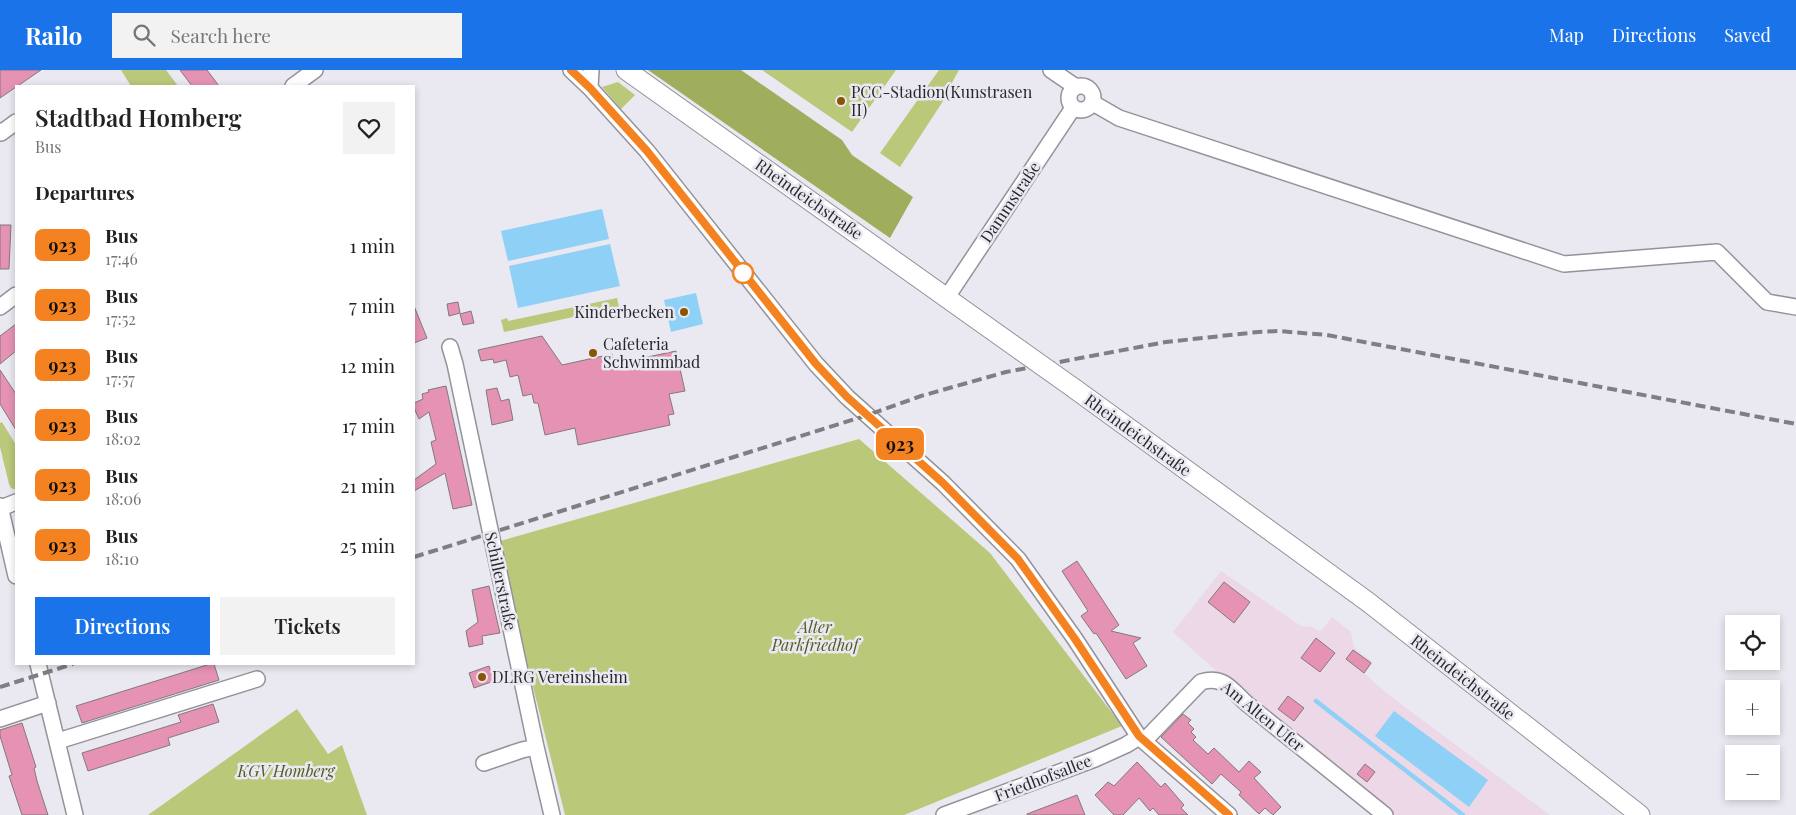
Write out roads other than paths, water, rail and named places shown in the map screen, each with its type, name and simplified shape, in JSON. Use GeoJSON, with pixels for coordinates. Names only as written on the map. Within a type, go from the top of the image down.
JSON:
{"type":"FeatureCollection","features":[{"type":"Feature","properties":{"kind":"main road","name":"Rheindeichstraße"},"geometry":{"type":"LineString","coordinates":[[626,70],[947,297],[1368,602],[1640,815]]}},
{"type":"Feature","properties":{"kind":"street"},"geometry":{"type":"LineString","coordinates":[[294,85],[315,70]]}},
{"type":"Feature","properties":{"kind":"street"},"geometry":{"type":"LineString","coordinates":[[571,70],[590,88],[647,151],[816,364],[847,397],[943,483],[1018,559],[1075,639],[1141,739],[1229,815]]}},
{"type":"Feature","properties":{"kind":"street"},"geometry":{"type":"LineString","coordinates":[[590,88],[591,70]]}},
{"type":"Feature","properties":{"kind":"street"},"geometry":{"type":"LineString","coordinates":[[1051,70],[1083,84],[1093,93],[1093,103],[1086,110],[1082,111],[1073,108]]}},
{"type":"Feature","properties":{"kind":"street","name":"Dammstraße"},"geometry":{"type":"LineString","coordinates":[[947,297],[1073,108],[1068,98],[1069,94],[1083,84]]}},
{"type":"Feature","properties":{"kind":"street"},"geometry":{"type":"LineString","coordinates":[[1093,103],[1119,118],[1564,264],[1717,252],[1767,302],[1796,307]]}},
{"type":"Feature","properties":{"kind":"street"},"geometry":{"type":"LineString","coordinates":[[0,131],[1,133],[15,123]]}},
{"type":"Feature","properties":{"kind":"street"},"geometry":{"type":"LineString","coordinates":[[0,307],[15,296]]}},
{"type":"Feature","properties":{"kind":"street","name":"Schillerstraße"},"geometry":{"type":"LineString","coordinates":[[450,348],[457,373],[552,815]]}},
{"type":"Feature","properties":{"kind":"street"},"geometry":{"type":"LineString","coordinates":[[10,568],[0,507],[15,502]]}},
{"type":"Feature","properties":{"kind":"street"},"geometry":{"type":"LineString","coordinates":[[38,665],[75,815]]}},
{"type":"Feature","properties":{"kind":"street","name":"Am Alten Ufer"},"geometry":{"type":"LineString","coordinates":[[1141,739],[1201,682],[1211,678],[1225,682],[1246,702],[1385,815]]}},
{"type":"Feature","properties":{"kind":"street"},"geometry":{"type":"LineString","coordinates":[[58,741],[257,679]]}},
{"type":"Feature","properties":{"kind":"street"},"geometry":{"type":"LineString","coordinates":[[0,719],[48,703]]}},
{"type":"Feature","properties":{"kind":"street","name":"Friedhofsallee"},"geometry":{"type":"LineString","coordinates":[[944,815],[963,812],[1141,739]]}},
{"type":"Feature","properties":{"kind":"street"},"geometry":{"type":"LineString","coordinates":[[484,763],[536,747]]}},
{"type":"Feature","properties":{"kind":"water"},"geometry":{"type":"Polygon","coordinates":[[[602,209],[609,239],[508,261],[501,231],[602,209]]]}},
{"type":"Feature","properties":{"kind":"water"},"geometry":{"type":"Polygon","coordinates":[[[610,244],[620,286],[518,308],[509,266],[610,244]]]}},
{"type":"Feature","properties":{"kind":"water","name":"Kinderbecken"},"geometry":{"type":"Polygon","coordinates":[[[696,293],[703,324],[671,332],[664,300],[696,293]]]}},
{"type":"Feature","properties":{"kind":"water"},"geometry":{"type":"Polygon","coordinates":[[[1394,711],[1488,780],[1469,807],[1375,736],[1394,711]]]}},
{"type":"Feature","properties":{"kind":"waterway"},"geometry":{"type":"LineString","coordinates":[[1316,701],[1463,815]]}},
{"type":"Feature","properties":{"kind":"railway"},"geometry":{"type":"LineString","coordinates":[[415,557],[868,415],[921,396],[1006,372],[1166,342],[1258,332],[1278,331],[1327,335],[1796,424]]}},
{"type":"Feature","properties":{"kind":"railway"},"geometry":{"type":"LineString","coordinates":[[0,687],[70,665]]}},
{"type":"Feature","properties":{"kind":"place","name":"PCC-Stadion(Kunstrasen II)"},"geometry":{"type":"Point","coordinates":[841,101]}},
{"type":"Feature","properties":{"kind":"place","name":"Kinderbecken"},"geometry":{"type":"Point","coordinates":[684,312]}},
{"type":"Feature","properties":{"kind":"place","name":"Cafeteria Schwimmbad"},"geometry":{"type":"Point","coordinates":[593,353]}},
{"type":"Feature","properties":{"kind":"place","name":"DLRG Vereinsheim"},"geometry":{"type":"Point","coordinates":[482,677]}},
{"type":"Feature","properties":{"kind":"park label","name":"Alter Parkfriedhof"},"geometry":{"type":"Point","coordinates":[815,636]}},
{"type":"Feature","properties":{"kind":"park label","name":"KGV Homberg"},"geometry":{"type":"Point","coordinates":[286,771]}}]}
